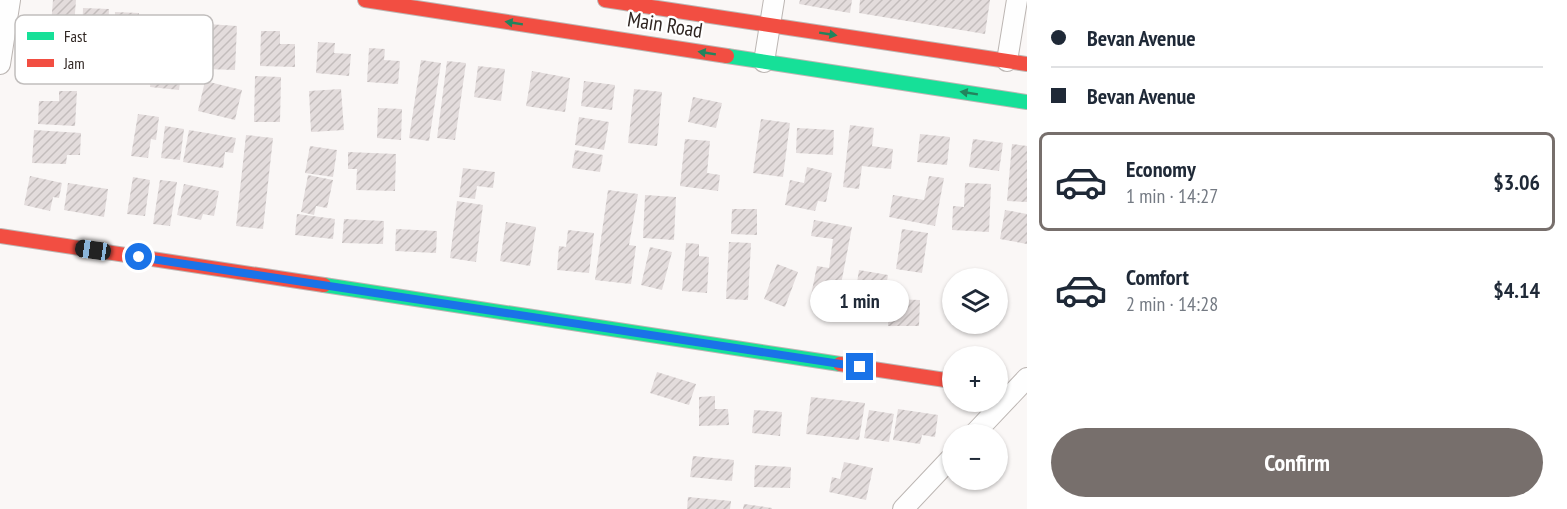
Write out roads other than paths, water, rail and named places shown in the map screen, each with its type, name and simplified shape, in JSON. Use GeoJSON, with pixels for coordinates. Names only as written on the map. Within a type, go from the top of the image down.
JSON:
{"type":"FeatureCollection","features":[{"type":"Feature","properties":{"kind":"main road","name":"Main Road"},"geometry":{"type":"LineString","coordinates":[[365,0],[418,4],[764,62],[906,78],[1027,102]]}},
{"type":"Feature","properties":{"kind":"main road","name":"Main Road"},"geometry":{"type":"LineString","coordinates":[[604,0],[770,25],[910,51],[1027,64]]}},
{"type":"Feature","properties":{"kind":"main road"},"geometry":{"type":"LineString","coordinates":[[0,236],[942,379]]}},
{"type":"Feature","properties":{"kind":"street"},"geometry":{"type":"LineString","coordinates":[[0,64],[10,0]]}},
{"type":"Feature","properties":{"kind":"street"},"geometry":{"type":"LineString","coordinates":[[764,62],[774,0]]}},
{"type":"Feature","properties":{"kind":"street"},"geometry":{"type":"LineString","coordinates":[[1007,61],[1017,0]]}},
{"type":"Feature","properties":{"kind":"street"},"geometry":{"type":"LineString","coordinates":[[1008,395],[1027,378]]}},
{"type":"Feature","properties":{"kind":"street"},"geometry":{"type":"LineString","coordinates":[[982,424],[992,412]]}},
{"type":"Feature","properties":{"kind":"street"},"geometry":{"type":"LineString","coordinates":[[903,509],[942,468]]}}]}
